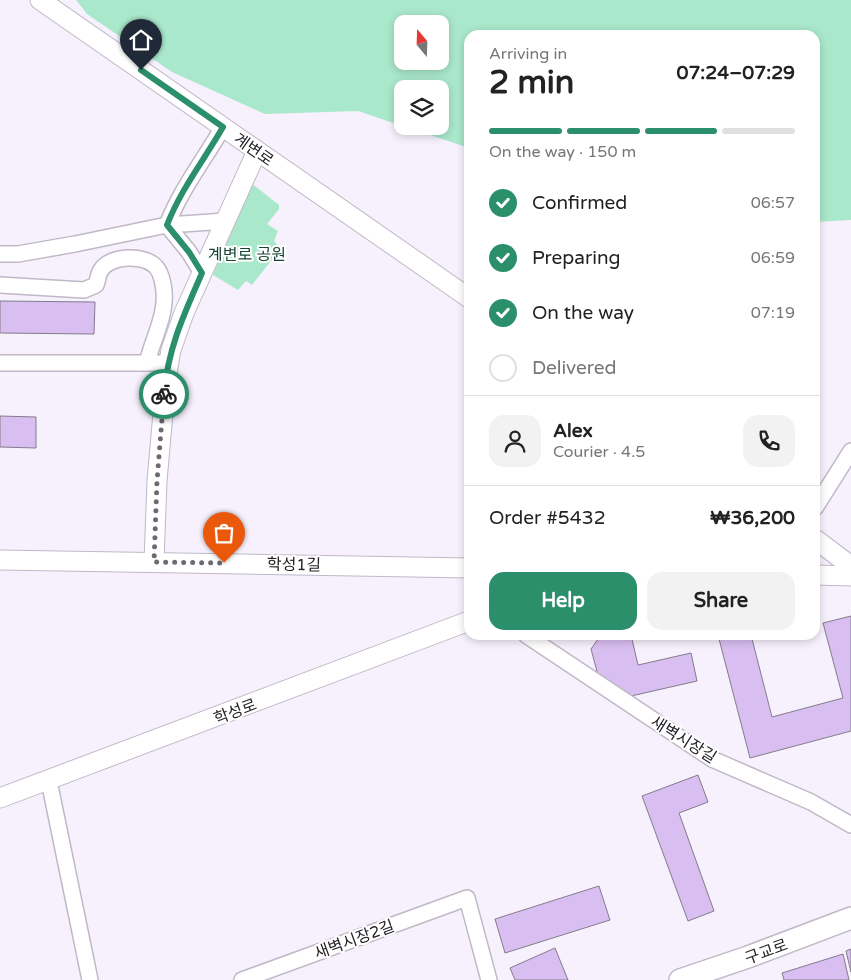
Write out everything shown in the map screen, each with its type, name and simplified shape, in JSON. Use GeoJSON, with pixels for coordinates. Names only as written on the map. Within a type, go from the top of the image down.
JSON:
{"type":"FeatureCollection","features":[{"type":"Feature","properties":{"kind":"main road","name":"구교로"},"geometry":{"type":"LineString","coordinates":[[681,980],[851,918]]}},
{"type":"Feature","properties":{"kind":"street","name":"계변로"},"geometry":{"type":"LineString","coordinates":[[40,0],[464,295]]}},
{"type":"Feature","properties":{"kind":"street"},"geometry":{"type":"LineString","coordinates":[[167,225],[175,204],[223,127]]}},
{"type":"Feature","properties":{"kind":"street"},"geometry":{"type":"LineString","coordinates":[[154,562],[157,481],[166,379],[171,350],[184,313],[257,150]]}},
{"type":"Feature","properties":{"kind":"street"},"geometry":{"type":"LineString","coordinates":[[0,254],[18,254],[167,225],[226,221]]}},
{"type":"Feature","properties":{"kind":"street"},"geometry":{"type":"LineString","coordinates":[[167,225],[189,252],[202,273]]}},
{"type":"Feature","properties":{"kind":"street"},"geometry":{"type":"LineString","coordinates":[[0,285],[84,290],[96,285],[100,271],[104,266],[112,262],[141,257],[149,261],[157,267],[160,274],[164,298],[160,324],[152,343],[147,363]]}},
{"type":"Feature","properties":{"kind":"street"},"geometry":{"type":"LineString","coordinates":[[0,363],[168,362]]}},
{"type":"Feature","properties":{"kind":"street"},"geometry":{"type":"LineString","coordinates":[[820,500],[851,451]]}},
{"type":"Feature","properties":{"kind":"street"},"geometry":{"type":"LineString","coordinates":[[820,543],[851,566]]}},
{"type":"Feature","properties":{"kind":"street","name":"학성1길"},"geometry":{"type":"LineString","coordinates":[[0,560],[464,568]]}},
{"type":"Feature","properties":{"kind":"street"},"geometry":{"type":"LineString","coordinates":[[820,576],[851,576]]}},
{"type":"Feature","properties":{"kind":"street","name":"학성로"},"geometry":{"type":"LineString","coordinates":[[0,798],[464,624]]}},
{"type":"Feature","properties":{"kind":"street","name":"새벽시장길"},"geometry":{"type":"LineString","coordinates":[[534,640],[712,759],[811,802],[851,825]]}},
{"type":"Feature","properties":{"kind":"street"},"geometry":{"type":"LineString","coordinates":[[49,780],[90,980]]}},
{"type":"Feature","properties":{"kind":"street","name":"새벽시장2길"},"geometry":{"type":"LineString","coordinates":[[242,980],[467,898],[489,980]]}},
{"type":"Feature","properties":{"kind":"green space"},"geometry":{"type":"Polygon","coordinates":[[[76,0],[851,0],[851,220],[820,222],[820,30],[464,30],[464,146],[430,135],[449,135],[449,80],[394,80],[394,123],[358,111],[265,114],[172,72],[87,14],[76,0]]]}},
{"type":"Feature","properties":{"kind":"green space","name":"계변로 공원"},"geometry":{"type":"Polygon","coordinates":[[[251,183],[279,205],[279,209],[267,224],[278,231],[274,241],[277,244],[270,252],[274,257],[252,285],[246,281],[238,290],[213,275],[251,183]]]}},
{"type":"Feature","properties":{"kind":"building"},"geometry":{"type":"Polygon","coordinates":[[[0,301],[95,302],[94,334],[0,333],[0,301]]]}},
{"type":"Feature","properties":{"kind":"building"},"geometry":{"type":"Polygon","coordinates":[[[0,416],[36,417],[36,448],[0,447],[0,416]]]}},
{"type":"Feature","properties":{"kind":"building"},"geometry":{"type":"Polygon","coordinates":[[[851,616],[851,731],[750,758],[719,640],[752,640],[772,717],[843,698],[823,623],[851,616]]]}},
{"type":"Feature","properties":{"kind":"building"},"geometry":{"type":"Polygon","coordinates":[[[597,640],[632,640],[638,665],[691,653],[697,681],[631,696],[599,679],[591,649],[597,640]]]}},
{"type":"Feature","properties":{"kind":"building"},"geometry":{"type":"Polygon","coordinates":[[[698,775],[708,802],[679,813],[714,911],[688,921],[642,796],[698,775]]]}},
{"type":"Feature","properties":{"kind":"building"},"geometry":{"type":"Polygon","coordinates":[[[599,886],[610,920],[505,953],[495,919],[599,886]]]}},
{"type":"Feature","properties":{"kind":"building"},"geometry":{"type":"Polygon","coordinates":[[[555,948],[568,980],[515,980],[510,968],[555,948]]]}},
{"type":"Feature","properties":{"kind":"building"},"geometry":{"type":"Polygon","coordinates":[[[851,949],[851,972],[846,951],[851,949]]]}},
{"type":"Feature","properties":{"kind":"building"},"geometry":{"type":"Polygon","coordinates":[[[843,954],[849,980],[784,980],[782,973],[843,954]]]}},
{"type":"Feature","properties":{"kind":"way so far"},"geometry":{"type":"LineString","coordinates":[[164,394],[157,481],[154,562],[224,563]]}},
{"type":"Feature","properties":{"kind":"route"},"geometry":{"type":"LineString","coordinates":[[141,70],[223,127],[175,204],[167,225],[189,252],[202,273],[184,313],[171,350],[164,394]]}}]}
